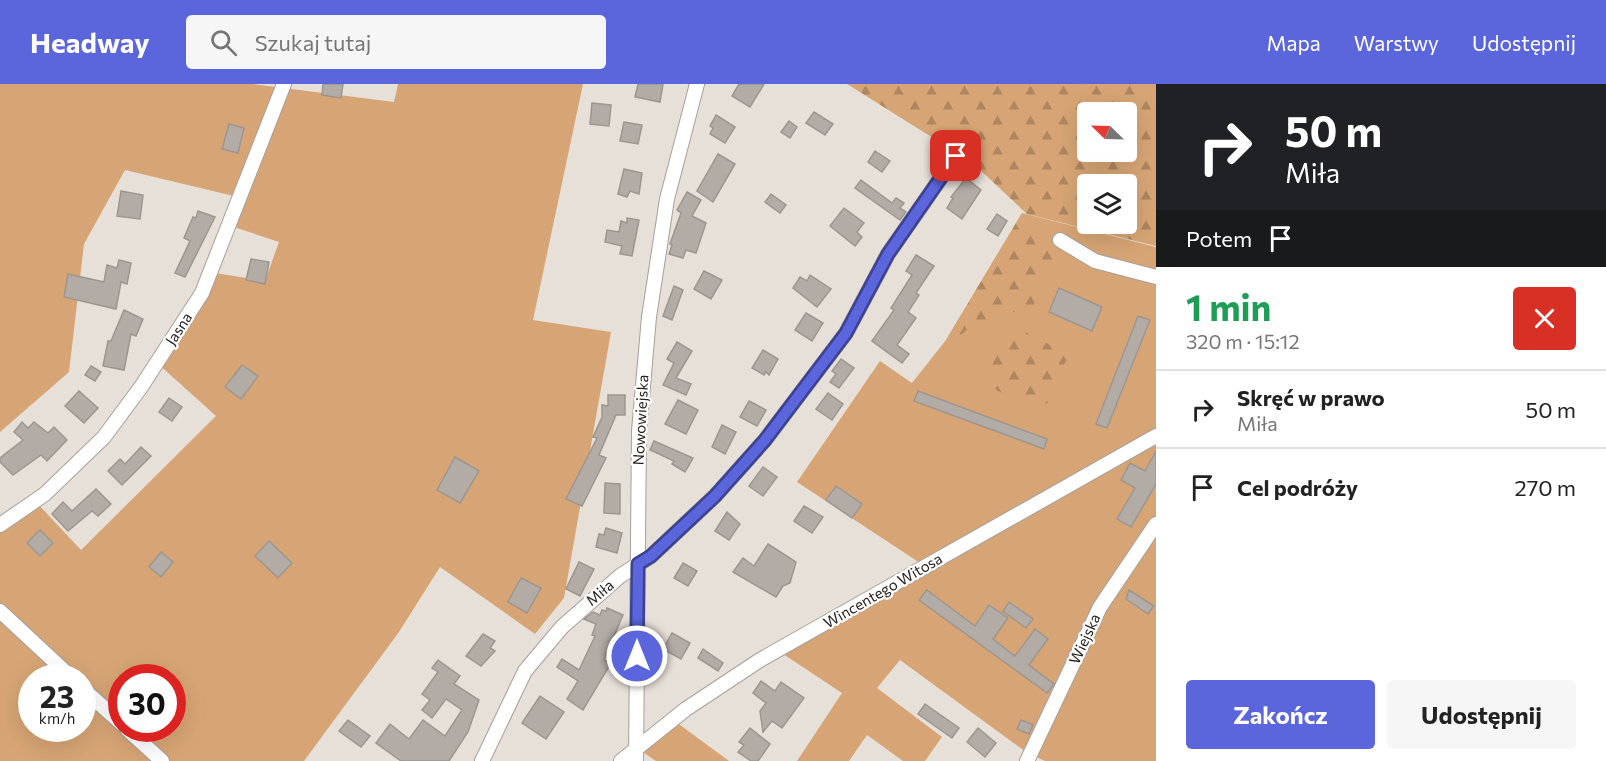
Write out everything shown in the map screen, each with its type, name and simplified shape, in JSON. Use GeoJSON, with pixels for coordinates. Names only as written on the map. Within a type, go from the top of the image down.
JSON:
{"type":"FeatureCollection","features":[{"type":"Feature","properties":{"kind":"street","name":"Jasna"},"geometry":{"type":"LineString","coordinates":[[0,525],[45,494],[104,437],[141,387],[196,303],[284,84]]}},
{"type":"Feature","properties":{"kind":"street","name":"Nowowiejska"},"geometry":{"type":"LineString","coordinates":[[636,755],[639,431],[649,317],[667,199],[697,84]]}},
{"type":"Feature","properties":{"kind":"street","name":"Miła"},"geometry":{"type":"LineString","coordinates":[[482,761],[525,671],[569,621],[638,564],[651,556],[715,496],[765,440],[846,333],[888,254],[956,156]]}},
{"type":"Feature","properties":{"kind":"street"},"geometry":{"type":"LineString","coordinates":[[1060,240],[1095,261],[1156,278]]}},
{"type":"Feature","properties":{"kind":"street","name":"Wincentego Witosa"},"geometry":{"type":"LineString","coordinates":[[621,761],[636,755],[686,710],[760,660],[1156,436]]}},
{"type":"Feature","properties":{"kind":"street","name":"Wiejska"},"geometry":{"type":"LineString","coordinates":[[1027,761],[1100,607],[1156,524]]}},
{"type":"Feature","properties":{"kind":"street"},"geometry":{"type":"LineString","coordinates":[[0,611],[57,664]]}},
{"type":"Feature","properties":{"kind":"street"},"geometry":{"type":"LineString","coordinates":[[96,701],[108,711]]}},
{"type":"Feature","properties":{"kind":"street"},"geometry":{"type":"LineString","coordinates":[[141,742],[162,761]]}},
{"type":"Feature","properties":{"kind":"green space"},"geometry":{"type":"Polygon","coordinates":[[[0,84],[253,84],[394,102],[398,84],[583,84],[533,320],[611,332],[564,598],[535,634],[440,567],[399,632],[304,761],[0,761],[0,529],[37,503],[81,550],[216,416],[156,362],[209,272],[265,281],[279,242],[228,225],[238,197],[125,170],[84,244],[69,372],[0,432],[0,84]]]}},
{"type":"Feature","properties":{"kind":"green space"},"geometry":{"type":"Polygon","coordinates":[[[847,84],[1156,84],[1156,246],[1108,234],[1137,234],[1137,174],[1077,174],[1077,226],[1027,214],[962,153],[925,133],[847,84]]]}},
{"type":"Feature","properties":{"kind":"green space"},"geometry":{"type":"Polygon","coordinates":[[[1022,213],[1077,227],[1077,234],[1105,234],[1156,247],[1156,761],[1045,761],[1026,752],[900,660],[877,688],[942,737],[925,761],[903,761],[867,735],[849,761],[797,761],[842,693],[777,650],[923,565],[797,482],[880,361],[912,383],[946,340],[1022,213]]]}},
{"type":"Feature","properties":{"kind":"green space"},"geometry":{"type":"Polygon","coordinates":[[[1022,213],[1061,251],[1032,308],[1026,331],[1031,338],[1073,352],[1059,371],[1059,394],[1053,401],[1045,404],[1011,397],[996,390],[987,374],[996,343],[1014,334],[1028,319],[1023,312],[1010,312],[987,326],[969,328],[954,341],[946,340],[1022,213]]]}},
{"type":"Feature","properties":{"kind":"green space"},"geometry":{"type":"Polygon","coordinates":[[[676,722],[729,761],[656,761],[640,750],[676,722]]]}},
{"type":"Feature","properties":{"kind":"building"},"geometry":{"type":"Polygon","coordinates":[[[323,84],[343,84],[341,98],[322,95],[323,84]]]}},
{"type":"Feature","properties":{"kind":"building"},"geometry":{"type":"Polygon","coordinates":[[[638,84],[663,84],[660,102],[635,97],[638,84]]]}},
{"type":"Feature","properties":{"kind":"building"},"geometry":{"type":"Polygon","coordinates":[[[739,84],[764,84],[750,107],[732,96],[739,84]]]}},
{"type":"Feature","properties":{"kind":"building"},"geometry":{"type":"Polygon","coordinates":[[[592,103],[611,105],[609,126],[590,124],[592,103]]]}},
{"type":"Feature","properties":{"kind":"building"},"geometry":{"type":"Polygon","coordinates":[[[814,112],[833,124],[825,135],[806,123],[814,112]]]}},
{"type":"Feature","properties":{"kind":"building"},"geometry":{"type":"Polygon","coordinates":[[[716,115],[735,127],[725,143],[710,134],[713,128],[710,126],[716,115]]]}},
{"type":"Feature","properties":{"kind":"building"},"geometry":{"type":"Polygon","coordinates":[[[789,121],[797,127],[790,138],[781,132],[789,121]]]}},
{"type":"Feature","properties":{"kind":"building"},"geometry":{"type":"Polygon","coordinates":[[[624,122],[642,125],[638,144],[620,141],[624,122]]]}},
{"type":"Feature","properties":{"kind":"building"},"geometry":{"type":"Polygon","coordinates":[[[229,124],[244,128],[238,153],[222,149],[229,124]]]}},
{"type":"Feature","properties":{"kind":"building"},"geometry":{"type":"Polygon","coordinates":[[[875,151],[890,161],[882,172],[868,162],[875,151]]]}},
{"type":"Feature","properties":{"kind":"building"},"geometry":{"type":"Polygon","coordinates":[[[718,154],[735,164],[713,202],[697,191],[718,154]]]}},
{"type":"Feature","properties":{"kind":"building"},"geometry":{"type":"Polygon","coordinates":[[[624,169],[642,173],[639,194],[630,191],[627,197],[618,194],[624,169]]]}},
{"type":"Feature","properties":{"kind":"building"},"geometry":{"type":"Polygon","coordinates":[[[966,178],[981,190],[962,219],[947,208],[953,198],[951,197],[966,178]]]}},
{"type":"Feature","properties":{"kind":"building"},"geometry":{"type":"Polygon","coordinates":[[[861,180],[892,203],[896,198],[904,203],[900,208],[906,212],[900,220],[855,188],[861,180]]]}},
{"type":"Feature","properties":{"kind":"building"},"geometry":{"type":"Polygon","coordinates":[[[121,191],[143,195],[140,219],[117,216],[121,191]]]}},
{"type":"Feature","properties":{"kind":"building"},"geometry":{"type":"Polygon","coordinates":[[[687,192],[701,200],[692,216],[706,223],[696,253],[686,250],[683,258],[669,254],[672,245],[670,244],[681,213],[677,210],[687,192]]]}},
{"type":"Feature","properties":{"kind":"building"},"geometry":{"type":"Polygon","coordinates":[[[771,194],[786,205],[780,213],[765,202],[771,194]]]}},
{"type":"Feature","properties":{"kind":"building"},"geometry":{"type":"Polygon","coordinates":[[[844,208],[864,223],[857,232],[862,237],[855,246],[830,226],[844,208]]]}},
{"type":"Feature","properties":{"kind":"building"},"geometry":{"type":"Polygon","coordinates":[[[198,211],[215,217],[185,277],[175,273],[190,241],[184,238],[198,211]]]}},
{"type":"Feature","properties":{"kind":"building"},"geometry":{"type":"Polygon","coordinates":[[[997,214],[1007,221],[998,236],[987,229],[997,214]]]}},
{"type":"Feature","properties":{"kind":"building"},"geometry":{"type":"Polygon","coordinates":[[[627,218],[639,220],[632,256],[620,254],[622,246],[605,242],[607,230],[619,232],[621,221],[627,223],[627,218]]]}},
{"type":"Feature","properties":{"kind":"building"},"geometry":{"type":"Polygon","coordinates":[[[916,255],[934,266],[916,293],[919,295],[908,312],[916,318],[897,345],[909,354],[902,363],[872,341],[894,310],[891,308],[912,275],[906,271],[916,255]]]}},
{"type":"Feature","properties":{"kind":"building"},"geometry":{"type":"Polygon","coordinates":[[[251,259],[269,262],[265,284],[246,280],[251,259]]]}},
{"type":"Feature","properties":{"kind":"building"},"geometry":{"type":"Polygon","coordinates":[[[119,260],[131,263],[127,284],[121,282],[116,309],[64,297],[68,274],[104,282],[107,265],[117,268],[119,260]]]}},
{"type":"Feature","properties":{"kind":"building"},"geometry":{"type":"Polygon","coordinates":[[[704,271],[722,280],[711,299],[694,289],[704,271]]]}},
{"type":"Feature","properties":{"kind":"building"},"geometry":{"type":"Polygon","coordinates":[[[810,275],[831,289],[817,307],[793,288],[800,277],[807,281],[810,275]]]}},
{"type":"Feature","properties":{"kind":"building"},"geometry":{"type":"Polygon","coordinates":[[[674,286],[683,290],[672,320],[663,316],[674,286]]]}},
{"type":"Feature","properties":{"kind":"building"},"geometry":{"type":"Polygon","coordinates":[[[1059,288],[1102,307],[1092,331],[1049,312],[1059,288]]]}},
{"type":"Feature","properties":{"kind":"building"},"geometry":{"type":"Polygon","coordinates":[[[124,310],[143,319],[136,336],[131,334],[124,370],[103,366],[108,341],[111,341],[124,310]]]}},
{"type":"Feature","properties":{"kind":"building"},"geometry":{"type":"Polygon","coordinates":[[[806,313],[823,323],[812,341],[795,330],[806,313]]]}},
{"type":"Feature","properties":{"kind":"building"},"geometry":{"type":"Polygon","coordinates":[[[1138,316],[1150,320],[1107,428],[1096,424],[1138,316]]]}},
{"type":"Feature","properties":{"kind":"building"},"geometry":{"type":"Polygon","coordinates":[[[677,342],[692,351],[676,378],[691,384],[686,395],[663,385],[674,363],[667,359],[677,342]]]}},
{"type":"Feature","properties":{"kind":"building"},"geometry":{"type":"Polygon","coordinates":[[[763,350],[778,359],[769,375],[766,372],[764,375],[752,368],[763,350]]]}},
{"type":"Feature","properties":{"kind":"building"},"geometry":{"type":"Polygon","coordinates":[[[841,359],[854,368],[839,388],[830,382],[836,374],[832,371],[841,359]]]}},
{"type":"Feature","properties":{"kind":"building"},"geometry":{"type":"Polygon","coordinates":[[[242,365],[258,376],[241,399],[225,387],[242,365]]]}},
{"type":"Feature","properties":{"kind":"building"},"geometry":{"type":"Polygon","coordinates":[[[91,366],[101,372],[95,381],[85,375],[91,366]]]}},
{"type":"Feature","properties":{"kind":"building"},"geometry":{"type":"Polygon","coordinates":[[[79,391],[98,408],[84,423],[65,406],[79,391]]]}},
{"type":"Feature","properties":{"kind":"building"},"geometry":{"type":"Polygon","coordinates":[[[918,391],[1047,439],[1044,449],[914,401],[918,391]]]}},
{"type":"Feature","properties":{"kind":"building"},"geometry":{"type":"Polygon","coordinates":[[[828,393],[843,404],[832,420],[816,409],[828,393]]]}},
{"type":"Feature","properties":{"kind":"building"},"geometry":{"type":"Polygon","coordinates":[[[608,395],[625,395],[625,415],[616,415],[599,455],[606,458],[582,506],[566,499],[597,438],[593,437],[602,417],[602,405],[608,406],[608,395]]]}},
{"type":"Feature","properties":{"kind":"building"},"geometry":{"type":"Polygon","coordinates":[[[169,398],[182,407],[172,421],[159,412],[169,398]]]}},
{"type":"Feature","properties":{"kind":"building"},"geometry":{"type":"Polygon","coordinates":[[[678,400],[698,410],[686,434],[665,424],[678,400]]]}},
{"type":"Feature","properties":{"kind":"building"},"geometry":{"type":"Polygon","coordinates":[[[749,401],[766,410],[757,426],[740,417],[749,401]]]}},
{"type":"Feature","properties":{"kind":"building"},"geometry":{"type":"Polygon","coordinates":[[[22,422],[28,428],[34,422],[48,433],[54,427],[67,440],[47,461],[41,455],[13,475],[0,462],[0,458],[23,440],[14,432],[22,422]]]}},
{"type":"Feature","properties":{"kind":"building"},"geometry":{"type":"Polygon","coordinates":[[[722,425],[736,432],[725,454],[712,447],[722,425]]]}},
{"type":"Feature","properties":{"kind":"building"},"geometry":{"type":"Polygon","coordinates":[[[654,441],[693,458],[685,472],[672,464],[674,461],[650,450],[654,441]]]}},
{"type":"Feature","properties":{"kind":"building"},"geometry":{"type":"Polygon","coordinates":[[[141,447],[151,456],[122,485],[108,471],[120,459],[125,464],[141,447]]]}},
{"type":"Feature","properties":{"kind":"building"},"geometry":{"type":"Polygon","coordinates":[[[1156,451],[1156,484],[1131,527],[1117,519],[1135,488],[1121,480],[1130,463],[1145,471],[1156,451]]]}},
{"type":"Feature","properties":{"kind":"building"},"geometry":{"type":"Polygon","coordinates":[[[455,457],[479,471],[460,503],[437,490],[455,457]]]}},
{"type":"Feature","properties":{"kind":"building"},"geometry":{"type":"Polygon","coordinates":[[[763,467],[777,477],[763,496],[749,486],[763,467]]]}},
{"type":"Feature","properties":{"kind":"building"},"geometry":{"type":"Polygon","coordinates":[[[605,483],[620,484],[620,514],[604,513],[605,483]]]}},
{"type":"Feature","properties":{"kind":"building"},"geometry":{"type":"Polygon","coordinates":[[[836,486],[862,504],[852,518],[826,500],[836,486]]]}},
{"type":"Feature","properties":{"kind":"building"},"geometry":{"type":"Polygon","coordinates":[[[96,489],[111,504],[98,516],[92,511],[68,531],[52,514],[63,502],[72,511],[96,489]]]}},
{"type":"Feature","properties":{"kind":"building"},"geometry":{"type":"Polygon","coordinates":[[[804,506],[823,517],[812,533],[794,521],[804,506]]]}},
{"type":"Feature","properties":{"kind":"building"},"geometry":{"type":"Polygon","coordinates":[[[727,512],[740,524],[729,540],[715,531],[727,512]]]}},
{"type":"Feature","properties":{"kind":"building"},"geometry":{"type":"Polygon","coordinates":[[[606,528],[622,533],[617,553],[596,547],[599,534],[604,535],[606,528]]]}},
{"type":"Feature","properties":{"kind":"building"},"geometry":{"type":"Polygon","coordinates":[[[40,530],[53,543],[40,556],[27,543],[40,530]]]}},
{"type":"Feature","properties":{"kind":"building"},"geometry":{"type":"Polygon","coordinates":[[[269,541],[292,563],[278,578],[255,556],[269,541]]]}},
{"type":"Feature","properties":{"kind":"building"},"geometry":{"type":"Polygon","coordinates":[[[768,544],[796,562],[790,583],[783,586],[776,597],[733,572],[743,558],[754,566],[768,544]]]}},
{"type":"Feature","properties":{"kind":"building"},"geometry":{"type":"Polygon","coordinates":[[[161,552],[173,562],[161,577],[149,567],[161,552]]]}},
{"type":"Feature","properties":{"kind":"building"},"geometry":{"type":"Polygon","coordinates":[[[579,562],[594,569],[580,596],[566,589],[579,562]]]}},
{"type":"Feature","properties":{"kind":"building"},"geometry":{"type":"Polygon","coordinates":[[[683,563],[697,571],[688,586],[674,578],[683,563]]]}},
{"type":"Feature","properties":{"kind":"building"},"geometry":{"type":"Polygon","coordinates":[[[521,578],[541,588],[527,613],[508,602],[521,578]]]}},
{"type":"Feature","properties":{"kind":"building"},"geometry":{"type":"Polygon","coordinates":[[[927,590],[975,626],[989,605],[1008,618],[993,639],[1015,656],[1035,629],[1048,639],[1029,665],[1054,684],[1047,693],[919,600],[927,590]]]}},
{"type":"Feature","properties":{"kind":"building"},"geometry":{"type":"Polygon","coordinates":[[[1129,590],[1154,606],[1148,614],[1126,599],[1129,590]]]}},
{"type":"Feature","properties":{"kind":"building"},"geometry":{"type":"Polygon","coordinates":[[[1009,602],[1033,619],[1026,628],[1003,611],[1009,602]]]}},
{"type":"Feature","properties":{"kind":"building"},"geometry":{"type":"Polygon","coordinates":[[[607,608],[623,615],[604,660],[611,663],[583,710],[567,699],[578,681],[557,667],[562,659],[579,670],[595,636],[592,635],[596,624],[584,619],[593,612],[600,615],[602,610],[606,611],[607,608]]]}},
{"type":"Feature","properties":{"kind":"building"},"geometry":{"type":"Polygon","coordinates":[[[672,633],[690,643],[681,659],[663,649],[672,633]]]}},
{"type":"Feature","properties":{"kind":"building"},"geometry":{"type":"Polygon","coordinates":[[[483,634],[495,641],[490,648],[495,651],[481,666],[466,656],[483,634]]]}},
{"type":"Feature","properties":{"kind":"building"},"geometry":{"type":"Polygon","coordinates":[[[703,649],[723,663],[718,671],[698,658],[703,649]]]}},
{"type":"Feature","properties":{"kind":"building"},"geometry":{"type":"Polygon","coordinates":[[[438,660],[460,676],[454,684],[479,700],[468,732],[449,761],[401,761],[376,743],[390,724],[409,739],[423,720],[445,736],[462,710],[446,699],[432,718],[422,710],[430,700],[422,694],[438,672],[432,668],[438,660]]]}},
{"type":"Feature","properties":{"kind":"building"},"geometry":{"type":"Polygon","coordinates":[[[761,681],[775,691],[781,682],[804,698],[782,728],[772,721],[763,732],[760,711],[766,703],[753,693],[761,681]]]}},
{"type":"Feature","properties":{"kind":"building"},"geometry":{"type":"Polygon","coordinates":[[[540,696],[564,712],[546,739],[522,723],[540,696]]]}},
{"type":"Feature","properties":{"kind":"building"},"geometry":{"type":"Polygon","coordinates":[[[925,704],[959,728],[952,738],[918,714],[925,704]]]}},
{"type":"Feature","properties":{"kind":"building"},"geometry":{"type":"Polygon","coordinates":[[[348,720],[370,736],[361,747],[339,731],[348,720]]]}},
{"type":"Feature","properties":{"kind":"building"},"geometry":{"type":"Polygon","coordinates":[[[1021,720],[1033,725],[1029,734],[1017,729],[1021,720]]]}},
{"type":"Feature","properties":{"kind":"building"},"geometry":{"type":"Polygon","coordinates":[[[750,728],[770,744],[758,761],[751,761],[738,752],[744,745],[739,742],[750,728]]]}},
{"type":"Feature","properties":{"kind":"building"},"geometry":{"type":"Polygon","coordinates":[[[978,728],[996,743],[985,757],[967,742],[978,728]]]}},
{"type":"Feature","properties":{"kind":"route"},"geometry":{"type":"LineString","coordinates":[[637,656],[638,564],[651,556],[715,496],[765,440],[846,333],[888,254],[956,156]]}}]}
